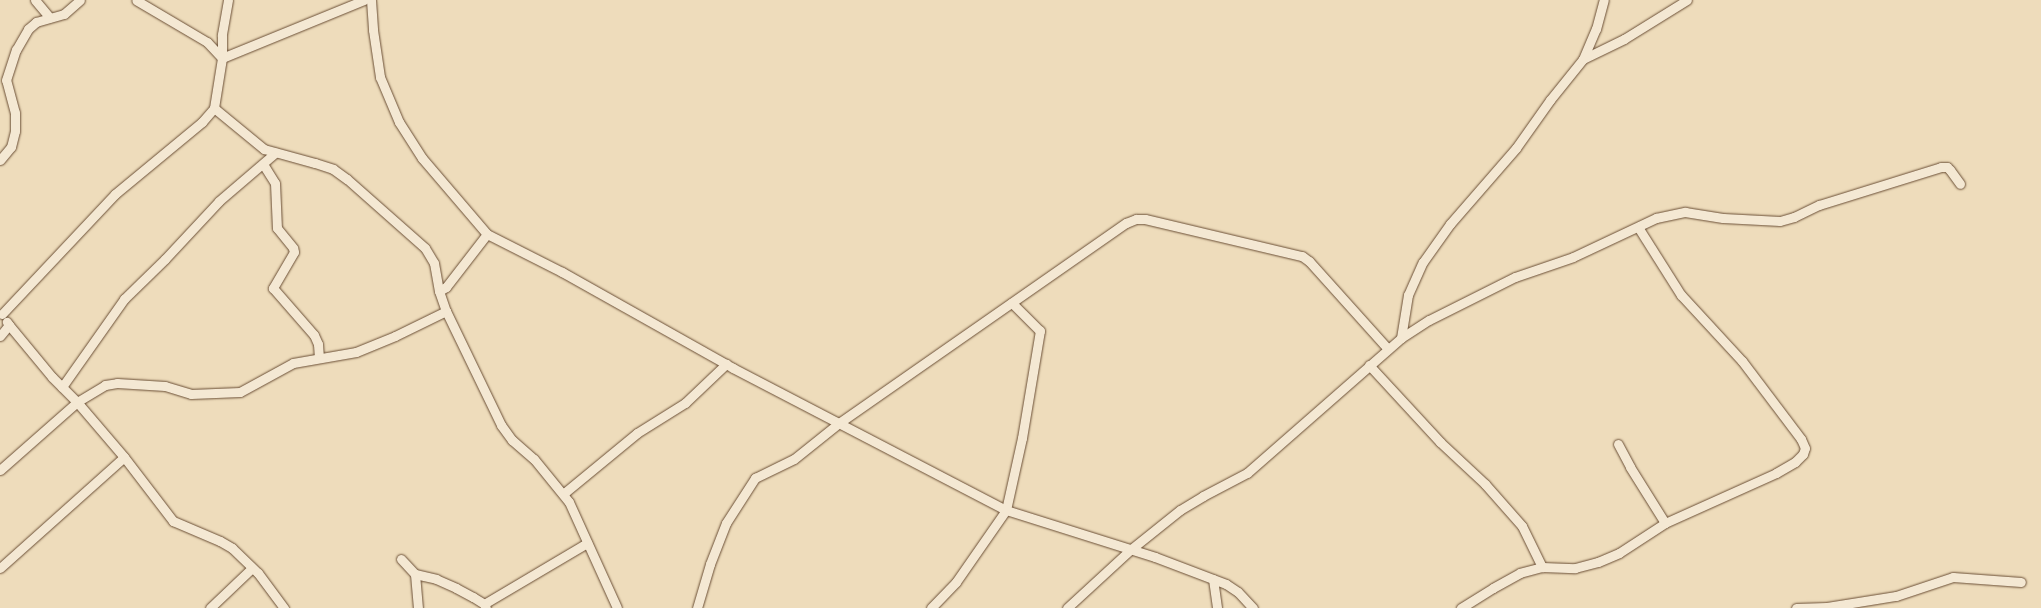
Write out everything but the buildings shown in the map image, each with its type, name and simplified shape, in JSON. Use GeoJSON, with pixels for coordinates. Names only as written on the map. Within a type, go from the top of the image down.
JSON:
{"type":"FeatureCollection","features":[{"type":"Feature","properties":{"kind":"street"},"geometry":{"type":"LineString","coordinates":[[35,0],[50,18]]}},
{"type":"Feature","properties":{"kind":"street"},"geometry":{"type":"LineString","coordinates":[[0,160],[11,147],[15,131],[15,113],[6,80],[8,70],[16,50],[28,29],[36,22],[64,14],[80,0]]}},
{"type":"Feature","properties":{"kind":"street"},"geometry":{"type":"LineString","coordinates":[[136,0],[203,39],[222,58]]}},
{"type":"Feature","properties":{"kind":"street"},"geometry":{"type":"LineString","coordinates":[[228,0],[222,35],[222,58],[214,108],[196,128],[115,194],[1,313],[9,325],[124,457],[173,521],[220,541],[232,548],[252,568],[284,608]]}},
{"type":"Feature","properties":{"kind":"street"},"geometry":{"type":"LineString","coordinates":[[222,58],[364,0]]}},
{"type":"Feature","properties":{"kind":"street"},"geometry":{"type":"LineString","coordinates":[[371,0],[372,30],[380,77],[399,122],[422,158],[486,234],[562,272],[726,364],[1006,510],[1130,550],[1226,584],[1238,592],[1253,608]]}},
{"type":"Feature","properties":{"kind":"street"},"geometry":{"type":"LineString","coordinates":[[1400,338],[1408,295],[1423,262],[1450,224],[1516,148],[1550,100],[1583,59],[1596,29],[1604,0]]}},
{"type":"Feature","properties":{"kind":"street"},"geometry":{"type":"LineString","coordinates":[[1583,59],[1624,38],[1687,0]]}},
{"type":"Feature","properties":{"kind":"street"},"geometry":{"type":"LineString","coordinates":[[214,108],[254,142],[275,153],[333,169],[347,179],[425,248],[434,263],[439,291],[446,311],[501,425],[512,440],[534,459],[569,502],[617,608]]}},
{"type":"Feature","properties":{"kind":"street"},"geometry":{"type":"LineString","coordinates":[[62,387],[124,300],[166,259],[219,201],[275,153]]}},
{"type":"Feature","properties":{"kind":"street"},"geometry":{"type":"LineString","coordinates":[[262,164],[275,184],[277,228],[293,248],[294,252],[273,288],[314,335],[318,344],[319,357]]}},
{"type":"Feature","properties":{"kind":"street"},"geometry":{"type":"LineString","coordinates":[[1067,608],[1130,550],[1180,510],[1203,496],[1247,474],[1400,338],[1430,320],[1515,278],[1573,257],[1656,218],[1685,212],[1723,218],[1780,221],[1794,217],[1819,205],[1941,166],[1947,167],[1960,184]]}},
{"type":"Feature","properties":{"kind":"street"},"geometry":{"type":"LineString","coordinates":[[697,608],[710,564],[726,523],[750,482],[761,474],[794,459],[839,423],[1126,223],[1136,219],[1145,219],[1302,256],[1309,261],[1388,349]]}},
{"type":"Feature","properties":{"kind":"street"},"geometry":{"type":"LineString","coordinates":[[1461,608],[1506,580],[1520,574],[1542,567],[1575,568],[1598,562],[1619,553],[1665,523],[1776,473],[1794,462],[1803,454],[1805,448],[1801,439],[1742,361],[1681,294],[1638,227]]}},
{"type":"Feature","properties":{"kind":"street"},"geometry":{"type":"LineString","coordinates":[[439,291],[446,287],[486,234]]}},
{"type":"Feature","properties":{"kind":"street"},"geometry":{"type":"LineString","coordinates":[[931,608],[956,582],[1006,510],[1022,438],[1040,331],[1012,303]]}},
{"type":"Feature","properties":{"kind":"street"},"geometry":{"type":"LineString","coordinates":[[0,470],[77,402],[105,385],[117,383],[165,386],[191,394],[240,392],[293,362],[356,352],[395,336],[446,311]]}},
{"type":"Feature","properties":{"kind":"street"},"geometry":{"type":"LineString","coordinates":[[0,336],[9,325]]}},
{"type":"Feature","properties":{"kind":"street"},"geometry":{"type":"LineString","coordinates":[[562,494],[637,433],[689,400],[726,364]]}},
{"type":"Feature","properties":{"kind":"street"},"geometry":{"type":"LineString","coordinates":[[1369,365],[1440,442],[1485,484],[1518,521],[1522,526],[1542,567]]}},
{"type":"Feature","properties":{"kind":"street"},"geometry":{"type":"LineString","coordinates":[[1618,444],[1630,467],[1665,523]]}},
{"type":"Feature","properties":{"kind":"street"},"geometry":{"type":"LineString","coordinates":[[0,568],[124,457]]}},
{"type":"Feature","properties":{"kind":"street"},"geometry":{"type":"LineString","coordinates":[[401,559],[415,574],[436,579],[485,606],[587,543]]}},
{"type":"Feature","properties":{"kind":"street"},"geometry":{"type":"LineString","coordinates":[[210,608],[252,568]]}},
{"type":"Feature","properties":{"kind":"street"},"geometry":{"type":"LineString","coordinates":[[415,574],[418,608]]}},
{"type":"Feature","properties":{"kind":"street"},"geometry":{"type":"LineString","coordinates":[[1796,608],[1827,606],[1896,596],[1953,577],[2021,582]]}},
{"type":"Feature","properties":{"kind":"street"},"geometry":{"type":"LineString","coordinates":[[1213,579],[1217,608]]}}]}
